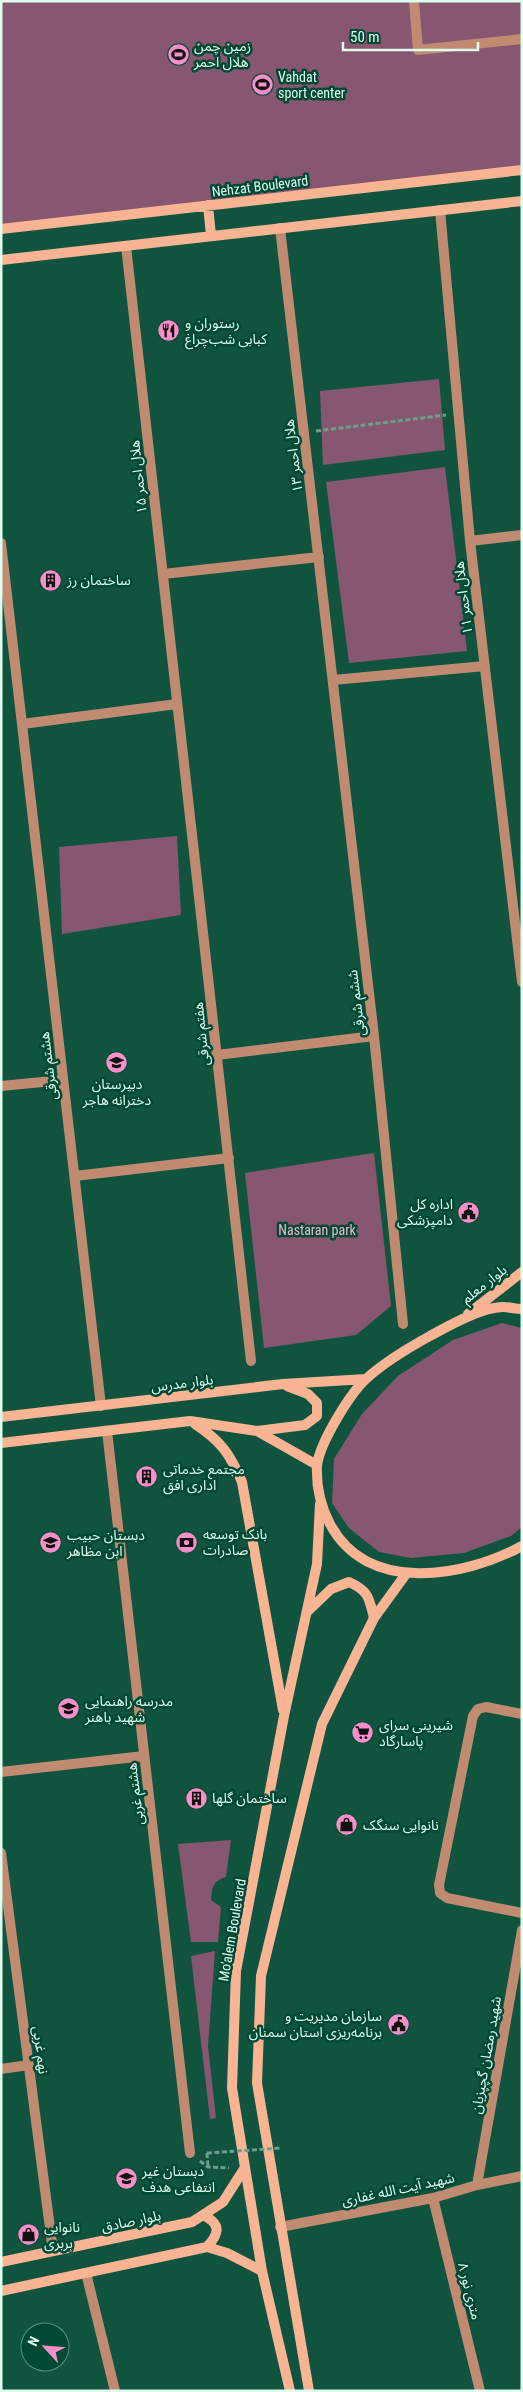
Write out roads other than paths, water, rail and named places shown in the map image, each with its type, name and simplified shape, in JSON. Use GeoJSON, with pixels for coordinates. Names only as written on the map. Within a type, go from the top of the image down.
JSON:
{"type":"FeatureCollection","features":[{"type":"Feature","properties":{"kind":"main road","name":"Nehzat Boulevard"},"geometry":{"type":"LineString","coordinates":[[1,229],[522,170]]}},
{"type":"Feature","properties":{"kind":"main road"},"geometry":{"type":"LineString","coordinates":[[1,260],[522,201]]}},
{"type":"Feature","properties":{"kind":"main road"},"geometry":{"type":"LineString","coordinates":[[208,206],[211,236]]}},
{"type":"Feature","properties":{"kind":"main road","name":"بلوار معلم"},"geometry":{"type":"LineString","coordinates":[[464,1318],[522,1272]]}},
{"type":"Feature","properties":{"kind":"main road"},"geometry":{"type":"LineString","coordinates":[[257,1431],[317,1465],[330,1427],[366,1379],[415,1344],[464,1318],[502,1307],[522,1310]]}},
{"type":"Feature","properties":{"kind":"main road","name":"بلوار مدرس"},"geometry":{"type":"LineString","coordinates":[[1,1418],[283,1384],[366,1379]]}},
{"type":"Feature","properties":{"kind":"main road"},"geometry":{"type":"LineString","coordinates":[[1,1443],[190,1421],[257,1431],[305,1425],[317,1416],[317,1403],[308,1394],[283,1384]]}},
{"type":"Feature","properties":{"kind":"main road"},"geometry":{"type":"LineString","coordinates":[[190,1421],[213,1436],[231,1457],[242,1482],[284,1716]]}},
{"type":"Feature","properties":{"kind":"main road","name":"Mo'alem Boulevard"},"geometry":{"type":"LineString","coordinates":[[290,2391],[262,2271],[232,2088],[236,1971],[284,1716],[317,1564],[320,1504],[317,1465]]}},
{"type":"Feature","properties":{"kind":"main road"},"geometry":{"type":"LineString","coordinates":[[320,1504],[338,1539],[368,1564],[406,1574],[476,1565],[505,1555],[522,1546]]}},
{"type":"Feature","properties":{"kind":"main road"},"geometry":{"type":"LineString","coordinates":[[309,2391],[257,2084],[261,1976],[322,1724],[374,1618],[406,1574]]}},
{"type":"Feature","properties":{"kind":"main road"},"geometry":{"type":"LineString","coordinates":[[307,1612],[331,1590],[349,1582],[361,1587],[369,1597],[374,1618]]}},
{"type":"Feature","properties":{"kind":"main road","name":"بلوار صادق"},"geometry":{"type":"LineString","coordinates":[[1,2262],[192,2222],[223,2202],[244,2169]]}},
{"type":"Feature","properties":{"kind":"main road"},"geometry":{"type":"LineString","coordinates":[[203,2215],[214,2220],[217,2227],[214,2240],[207,2247]]}},
{"type":"Feature","properties":{"kind":"main road"},"geometry":{"type":"LineString","coordinates":[[1,2291],[207,2247],[227,2253],[262,2271]]}},
{"type":"Feature","properties":{"kind":"street"},"geometry":{"type":"LineString","coordinates":[[414,1],[418,50],[522,39]]}},
{"type":"Feature","properties":{"kind":"street","name":"هلال احمر ۱۱"},"geometry":{"type":"LineString","coordinates":[[440,210],[470,541],[522,982]]}},
{"type":"Feature","properties":{"kind":"street","name":"هلال احمر ۱۳"},"geometry":{"type":"LineString","coordinates":[[280,228],[333,680]]}},
{"type":"Feature","properties":{"kind":"street","name":"هلال احمر ۱۵"},"geometry":{"type":"LineString","coordinates":[[126,246],[178,704]]}},
{"type":"Feature","properties":{"kind":"street"},"geometry":{"type":"LineString","coordinates":[[470,541],[522,535]]}},
{"type":"Feature","properties":{"kind":"street","name":"هشتم شرقی"},"geometry":{"type":"LineString","coordinates":[[1,542],[4,595],[22,724],[101,1406]]}},
{"type":"Feature","properties":{"kind":"street"},"geometry":{"type":"LineString","coordinates":[[163,574],[318,557]]}},
{"type":"Feature","properties":{"kind":"street"},"geometry":{"type":"LineString","coordinates":[[333,680],[485,666]]}},
{"type":"Feature","properties":{"kind":"street","name":"ششم شرقی"},"geometry":{"type":"LineString","coordinates":[[333,680],[374,1036],[403,1324]]}},
{"type":"Feature","properties":{"kind":"street"},"geometry":{"type":"LineString","coordinates":[[22,724],[178,704]]}},
{"type":"Feature","properties":{"kind":"street","name":"هفتم شرقی"},"geometry":{"type":"LineString","coordinates":[[178,704],[251,1361]]}},
{"type":"Feature","properties":{"kind":"street"},"geometry":{"type":"LineString","coordinates":[[217,1055],[374,1036]]}},
{"type":"Feature","properties":{"kind":"street"},"geometry":{"type":"LineString","coordinates":[[1,1086],[64,1080]]}},
{"type":"Feature","properties":{"kind":"street"},"geometry":{"type":"LineString","coordinates":[[75,1176],[229,1158]]}},
{"type":"Feature","properties":{"kind":"street","name":"هشتم غربی"},"geometry":{"type":"LineString","coordinates":[[106,1431],[190,2153]]}},
{"type":"Feature","properties":{"kind":"street"},"geometry":{"type":"LineString","coordinates":[[522,1714],[486,1707],[478,1709],[473,1716],[439,1885],[440,1893],[447,1898],[522,1913]]}},
{"type":"Feature","properties":{"kind":"street"},"geometry":{"type":"LineString","coordinates":[[1,1772],[144,1756]]}},
{"type":"Feature","properties":{"kind":"street","name":"نهم غربی"},"geometry":{"type":"LineString","coordinates":[[1,1853],[53,2251]]}},
{"type":"Feature","properties":{"kind":"street","name":"شهید رمضان گچپزیان"},"geometry":{"type":"LineString","coordinates":[[478,2185],[522,1930]]}},
{"type":"Feature","properties":{"kind":"street"},"geometry":{"type":"LineString","coordinates":[[1,2069],[29,2065]]}},
{"type":"Feature","properties":{"kind":"street","name":"شهید آیت الله غفاری"},"geometry":{"type":"LineString","coordinates":[[280,2227],[433,2198],[478,2185],[522,2176]]}},
{"type":"Feature","properties":{"kind":"street","name":"۸ متری نور"},"geometry":{"type":"LineString","coordinates":[[433,2198],[480,2391]]}},
{"type":"Feature","properties":{"kind":"street"},"geometry":{"type":"LineString","coordinates":[[86,2273],[115,2391]]}},
{"type":"Feature","properties":{"kind":"place","name":"زمین چمن هلال احمر"},"geometry":{"type":"Point","coordinates":[178,54]}},
{"type":"Feature","properties":{"kind":"place","name":"Vahdat sport center"},"geometry":{"type":"Point","coordinates":[262,85]}},
{"type":"Feature","properties":{"kind":"place","name":"رستوران و کبابی شب‌چراغ"},"geometry":{"type":"Point","coordinates":[169,331]}},
{"type":"Feature","properties":{"kind":"place","name":"ساختمان رز"},"geometry":{"type":"Point","coordinates":[51,580]}},
{"type":"Feature","properties":{"kind":"place","name":"دبیرستان دخترانه هاجر"},"geometry":{"type":"Point","coordinates":[117,1062]}},
{"type":"Feature","properties":{"kind":"place","name":"اداره کل دامپزشکی"},"geometry":{"type":"Point","coordinates":[469,1212]}},
{"type":"Feature","properties":{"kind":"place","name":"مجتمع خدماتی اداری افق"},"geometry":{"type":"Point","coordinates":[147,1477]}},
{"type":"Feature","properties":{"kind":"place","name":"بانک توسعه صادرات"},"geometry":{"type":"Point","coordinates":[187,1542]}},
{"type":"Feature","properties":{"kind":"place","name":"دبستان حبیب ابن مظاهر"},"geometry":{"type":"Point","coordinates":[51,1543]}},
{"type":"Feature","properties":{"kind":"place","name":"مدرسه راهنمایی شهید باهنر"},"geometry":{"type":"Point","coordinates":[69,1709]}},
{"type":"Feature","properties":{"kind":"place","name":"شیرینی سرای پاسارگاد"},"geometry":{"type":"Point","coordinates":[363,1733]}},
{"type":"Feature","properties":{"kind":"place","name":"ساختمان گلها"},"geometry":{"type":"Point","coordinates":[196,1798]}},
{"type":"Feature","properties":{"kind":"place","name":"نانوایی سنگک"},"geometry":{"type":"Point","coordinates":[347,1825]}},
{"type":"Feature","properties":{"kind":"place","name":"سازمان مدیریت و برنامه‌ریزی استان سمنان"},"geometry":{"type":"Point","coordinates":[398,2024]}},
{"type":"Feature","properties":{"kind":"place","name":"دبستان غیر انتفاعی هدف"},"geometry":{"type":"Point","coordinates":[126,2179]}},
{"type":"Feature","properties":{"kind":"place","name":"نانوایی بربری"},"geometry":{"type":"Point","coordinates":[28,2235]}},
{"type":"Feature","properties":{"kind":"park label","name":"Nastaran park"},"geometry":{"type":"Point","coordinates":[317,1230]}}]}
